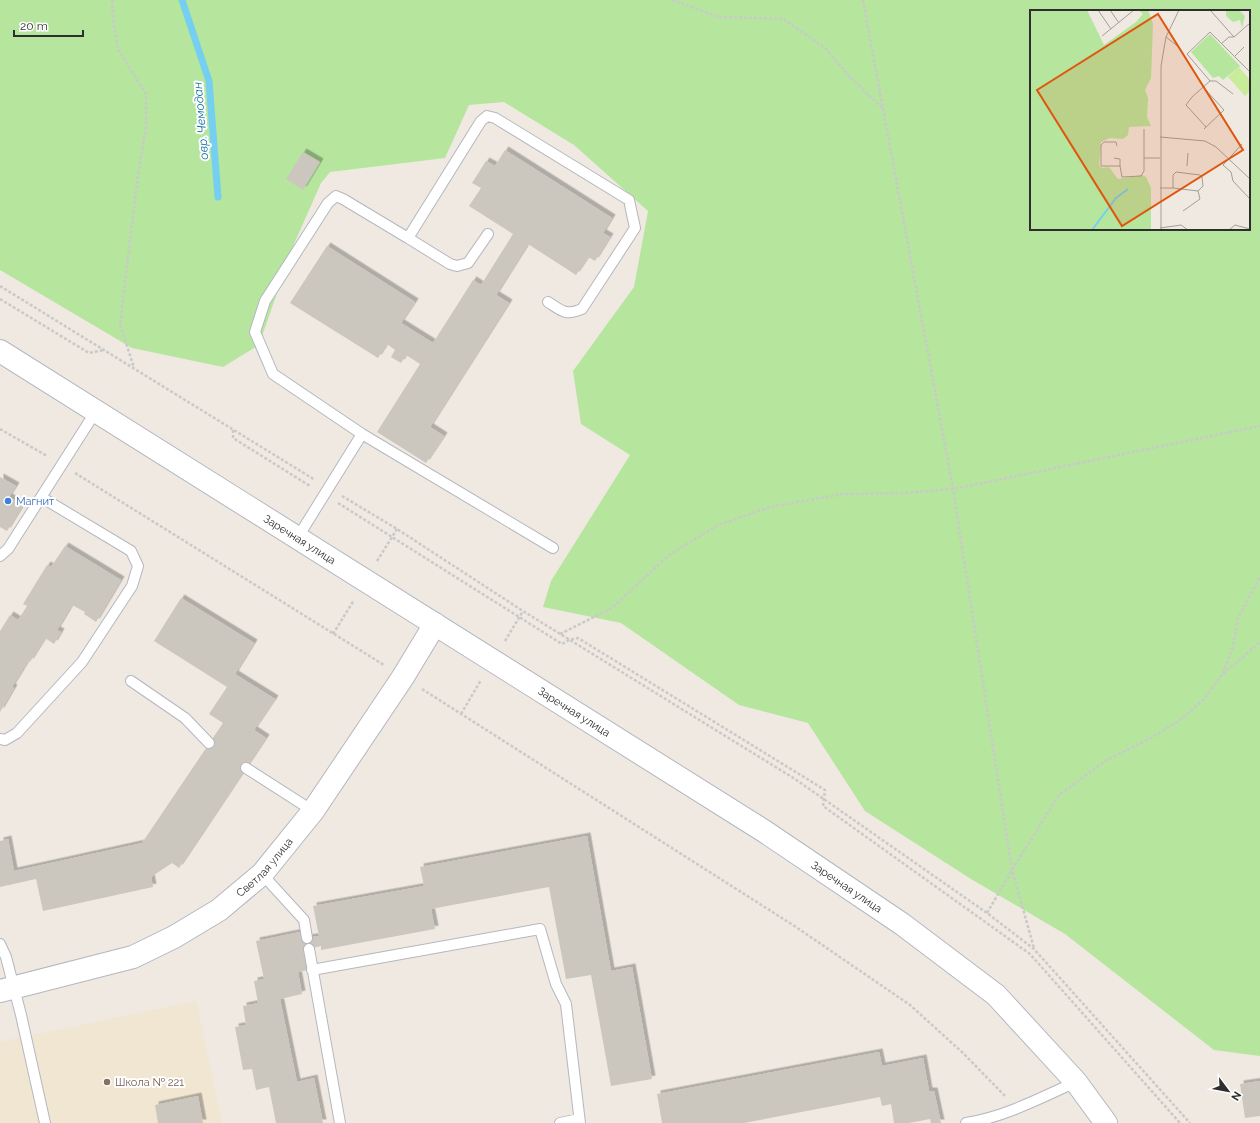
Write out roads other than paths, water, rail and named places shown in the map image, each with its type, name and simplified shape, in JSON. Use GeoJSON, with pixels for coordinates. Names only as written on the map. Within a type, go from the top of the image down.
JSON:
{"type":"FeatureCollection","features":[{"type":"Feature","properties":{"kind":"street","name":"Заречная улица"},"geometry":{"type":"LineString","coordinates":[[0,351],[764,831],[902,924],[996,995],[1076,1082],[1106,1123]]}},
{"type":"Feature","properties":{"kind":"street","name":"Светлая улица"},"geometry":{"type":"LineString","coordinates":[[7,989],[133,957],[174,937],[220,910],[262,874],[314,811],[435,624]]}},
{"type":"Feature","properties":{"kind":"lane"},"geometry":{"type":"LineString","coordinates":[[408,238],[481,121],[487,116],[495,118],[629,200],[635,228],[582,309],[572,313],[562,312],[548,302]]}},
{"type":"Feature","properties":{"kind":"lane"},"geometry":{"type":"LineString","coordinates":[[488,234],[468,263],[457,266],[450,264],[336,196],[328,203],[265,301],[255,332],[273,374],[362,434],[553,548]]}},
{"type":"Feature","properties":{"kind":"lane"},"geometry":{"type":"LineString","coordinates":[[0,556],[8,549],[96,410]]}},
{"type":"Feature","properties":{"kind":"lane"},"geometry":{"type":"LineString","coordinates":[[298,537],[362,434]]}},
{"type":"Feature","properties":{"kind":"lane"},"geometry":{"type":"LineString","coordinates":[[0,739],[5,740],[17,733],[82,662],[132,586],[138,566],[131,551],[41,497]]}},
{"type":"Feature","properties":{"kind":"lane"},"geometry":{"type":"LineString","coordinates":[[131,681],[185,718],[209,743]]}},
{"type":"Feature","properties":{"kind":"lane"},"geometry":{"type":"LineString","coordinates":[[246,768],[314,811]]}},
{"type":"Feature","properties":{"kind":"lane"},"geometry":{"type":"LineString","coordinates":[[262,874],[304,920],[307,938]]}},
{"type":"Feature","properties":{"kind":"lane"},"geometry":{"type":"LineString","coordinates":[[312,970],[540,929],[556,984],[566,1004],[580,1121],[560,1123]]}},
{"type":"Feature","properties":{"kind":"lane"},"geometry":{"type":"LineString","coordinates":[[0,944],[6,958],[7,989],[21,1015],[45,1123]]}},
{"type":"Feature","properties":{"kind":"lane"},"geometry":{"type":"LineString","coordinates":[[308,949],[340,1123]]}},
{"type":"Feature","properties":{"kind":"lane"},"geometry":{"type":"LineString","coordinates":[[966,1123],[1017,1109],[1076,1082]]}},
{"type":"Feature","properties":{"kind":"waterway","name":"овр. Чемодан"},"geometry":{"type":"LineString","coordinates":[[182,0],[209,81],[218,197]]}},
{"type":"Feature","properties":{"kind":"place","name":"Магнит"},"geometry":{"type":"Point","coordinates":[8,501]}},
{"type":"Feature","properties":{"kind":"place","name":"Школа № 221"},"geometry":{"type":"Point","coordinates":[107,1082]}}]}
